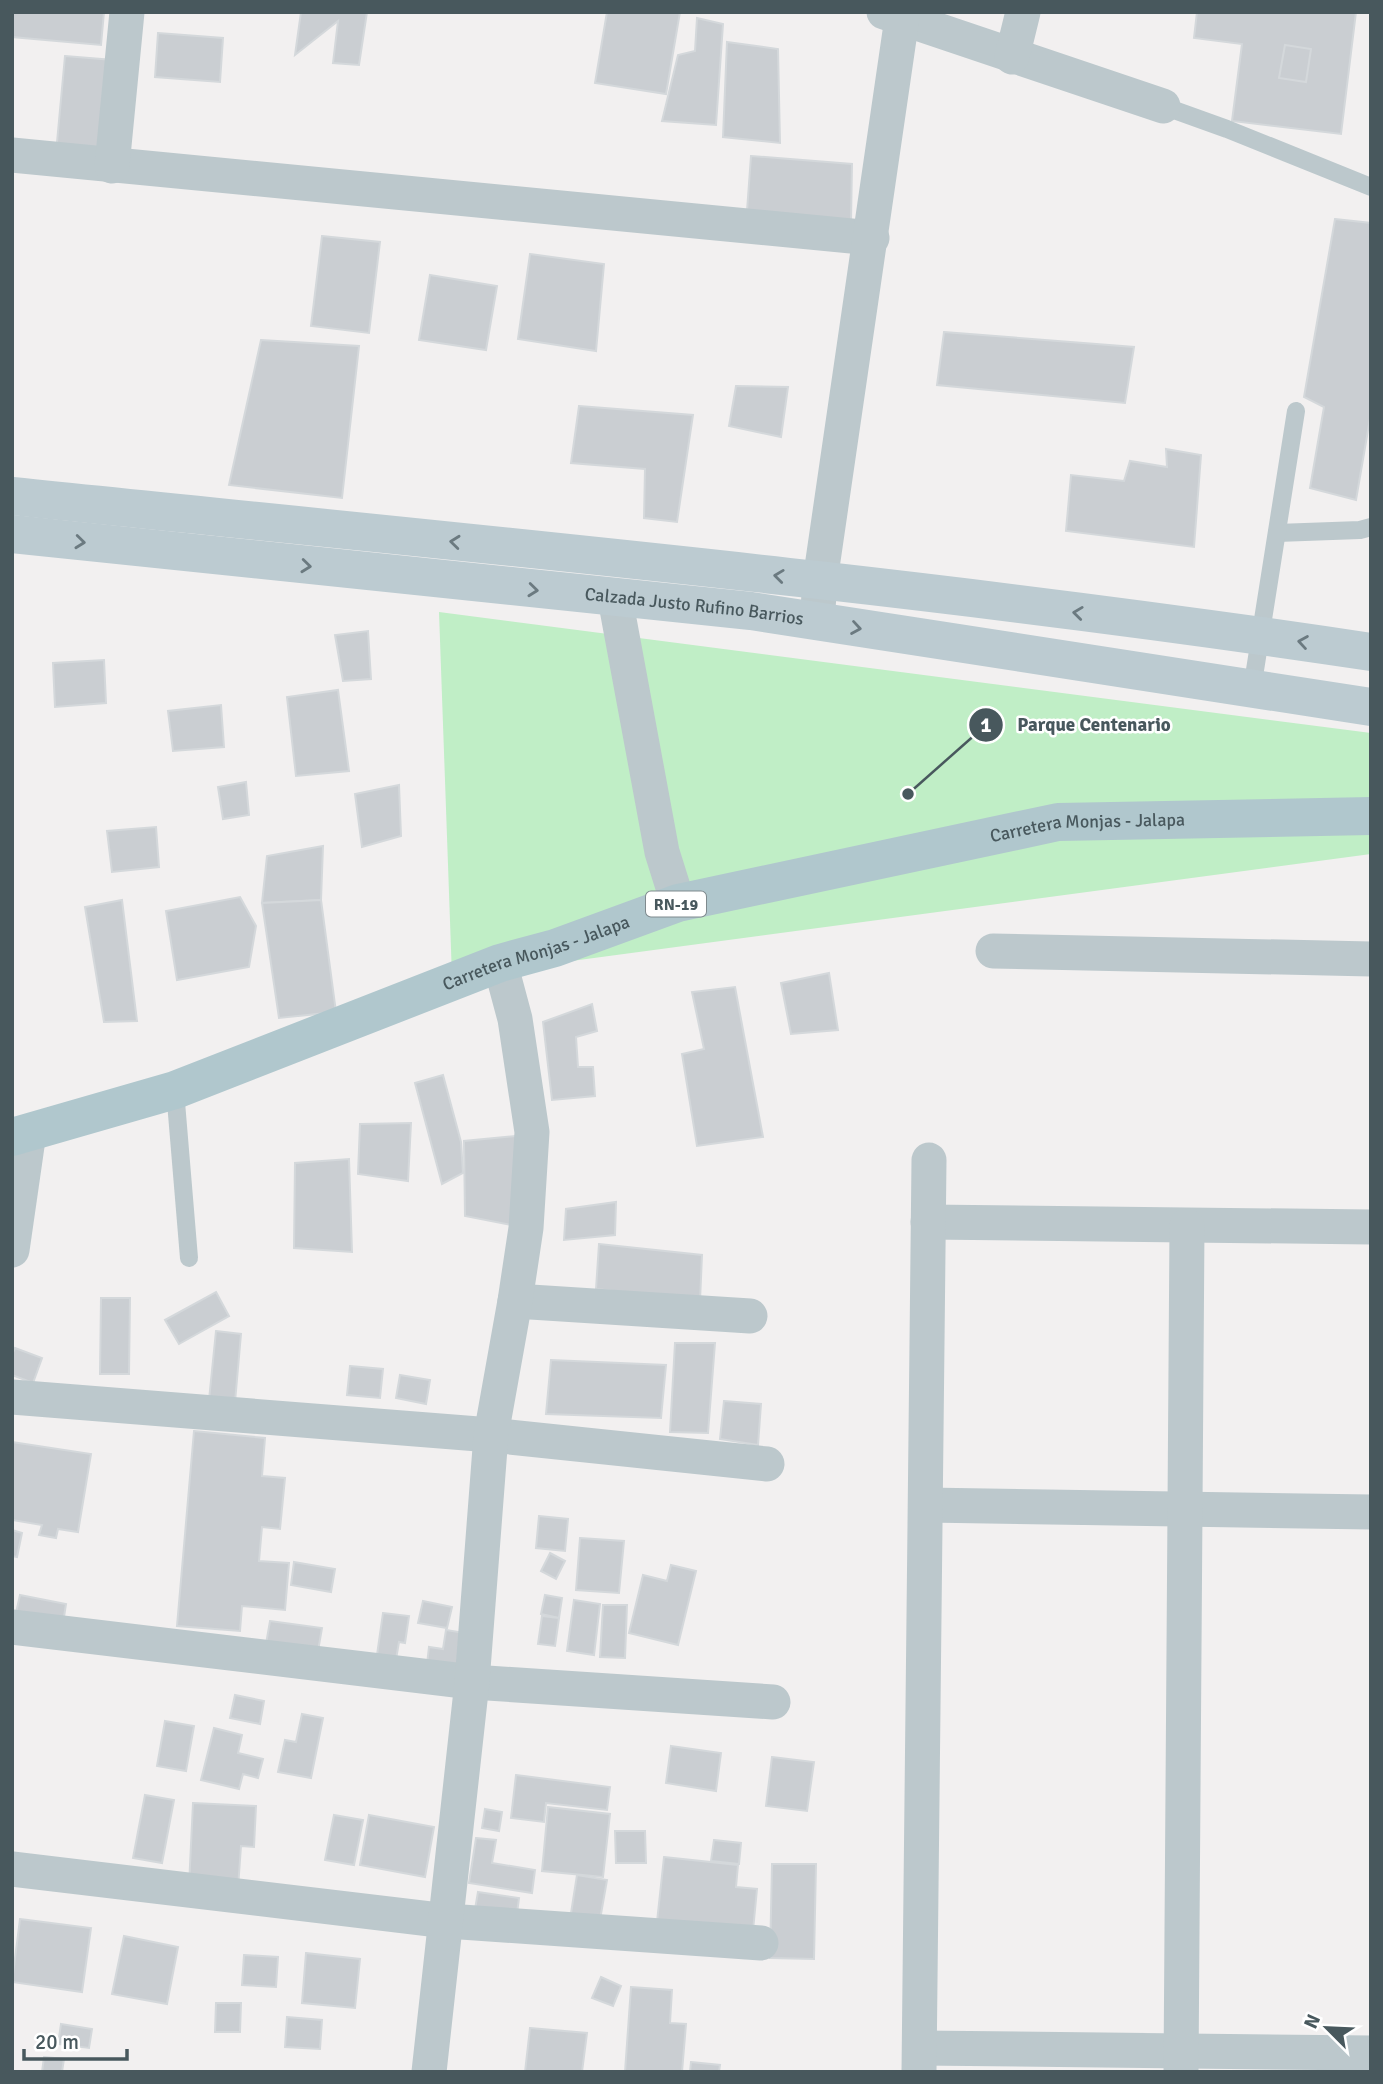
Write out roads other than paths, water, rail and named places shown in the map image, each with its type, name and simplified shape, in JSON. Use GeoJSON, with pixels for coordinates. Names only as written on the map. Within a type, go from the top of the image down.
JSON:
{"type":"FeatureCollection","features":[{"type":"Feature","properties":{"kind":"main road","name":"Carretera Monjas - Jalapa"},"geometry":{"type":"LineString","coordinates":[[21,1135],[175,1090],[500,963],[555,948],[678,903],[1058,822],[1371,816]]}},
{"type":"Feature","properties":{"kind":"street"},"geometry":{"type":"LineString","coordinates":[[112,166],[127,12]]}},
{"type":"Feature","properties":{"kind":"street"},"geometry":{"type":"LineString","coordinates":[[1012,57],[1023,12]]}},
{"type":"Feature","properties":{"kind":"street"},"geometry":{"type":"LineString","coordinates":[[817,622],[820,581],[872,239],[893,15],[1163,106]]}},
{"type":"Feature","properties":{"kind":"street"},"geometry":{"type":"LineString","coordinates":[[12,155],[872,239]]}},
{"type":"Feature","properties":{"kind":"street"},"geometry":{"type":"LineString","coordinates":[[12,496],[820,581],[1371,652]]}},
{"type":"Feature","properties":{"kind":"street","name":"Calzada Justo Rufino Barrios"},"geometry":{"type":"LineString","coordinates":[[12,534],[751,611],[1371,707]]}},
{"type":"Feature","properties":{"kind":"street"},"geometry":{"type":"LineString","coordinates":[[615,598],[662,852],[678,903]]}},
{"type":"Feature","properties":{"kind":"street"},"geometry":{"type":"LineString","coordinates":[[993,951],[1371,959]]}},
{"type":"Feature","properties":{"kind":"street"},"geometry":{"type":"LineString","coordinates":[[429,2072],[472,1682],[491,1435],[526,1228],[532,1132],[515,1019],[500,963]]}},
{"type":"Feature","properties":{"kind":"street"},"geometry":{"type":"LineString","coordinates":[[12,1250],[21,1135]]}},
{"type":"Feature","properties":{"kind":"street"},"geometry":{"type":"LineString","coordinates":[[929,1160],[920,2060],[1181,2062],[1371,2053]]}},
{"type":"Feature","properties":{"kind":"street"},"geometry":{"type":"LineString","coordinates":[[928,1222],[1371,1227]]}},
{"type":"Feature","properties":{"kind":"street"},"geometry":{"type":"LineString","coordinates":[[1181,2062],[1187,1226]]}},
{"type":"Feature","properties":{"kind":"street"},"geometry":{"type":"LineString","coordinates":[[515,1301],[750,1316]]}},
{"type":"Feature","properties":{"kind":"street"},"geometry":{"type":"LineString","coordinates":[[12,1397],[491,1435],[767,1464]]}},
{"type":"Feature","properties":{"kind":"street"},"geometry":{"type":"LineString","coordinates":[[926,1505],[1371,1512]]}},
{"type":"Feature","properties":{"kind":"street"},"geometry":{"type":"LineString","coordinates":[[12,1627],[472,1682],[774,1702]]}},
{"type":"Feature","properties":{"kind":"street"},"geometry":{"type":"LineString","coordinates":[[12,1869],[447,1920],[761,1943]]}},
{"type":"Feature","properties":{"kind":"lane"},"geometry":{"type":"LineString","coordinates":[[1163,106],[1371,187]]}},
{"type":"Feature","properties":{"kind":"lane"},"geometry":{"type":"LineString","coordinates":[[1252,689],[1296,411]]}},
{"type":"Feature","properties":{"kind":"lane"},"geometry":{"type":"LineString","coordinates":[[1277,533],[1360,530],[1371,527]]}},
{"type":"Feature","properties":{"kind":"lane"},"geometry":{"type":"LineString","coordinates":[[175,1090],[189,1258]]}},
{"type":"Feature","properties":{"kind":"place","name":"Parque Centenario"},"geometry":{"type":"Point","coordinates":[908,794]}}]}
